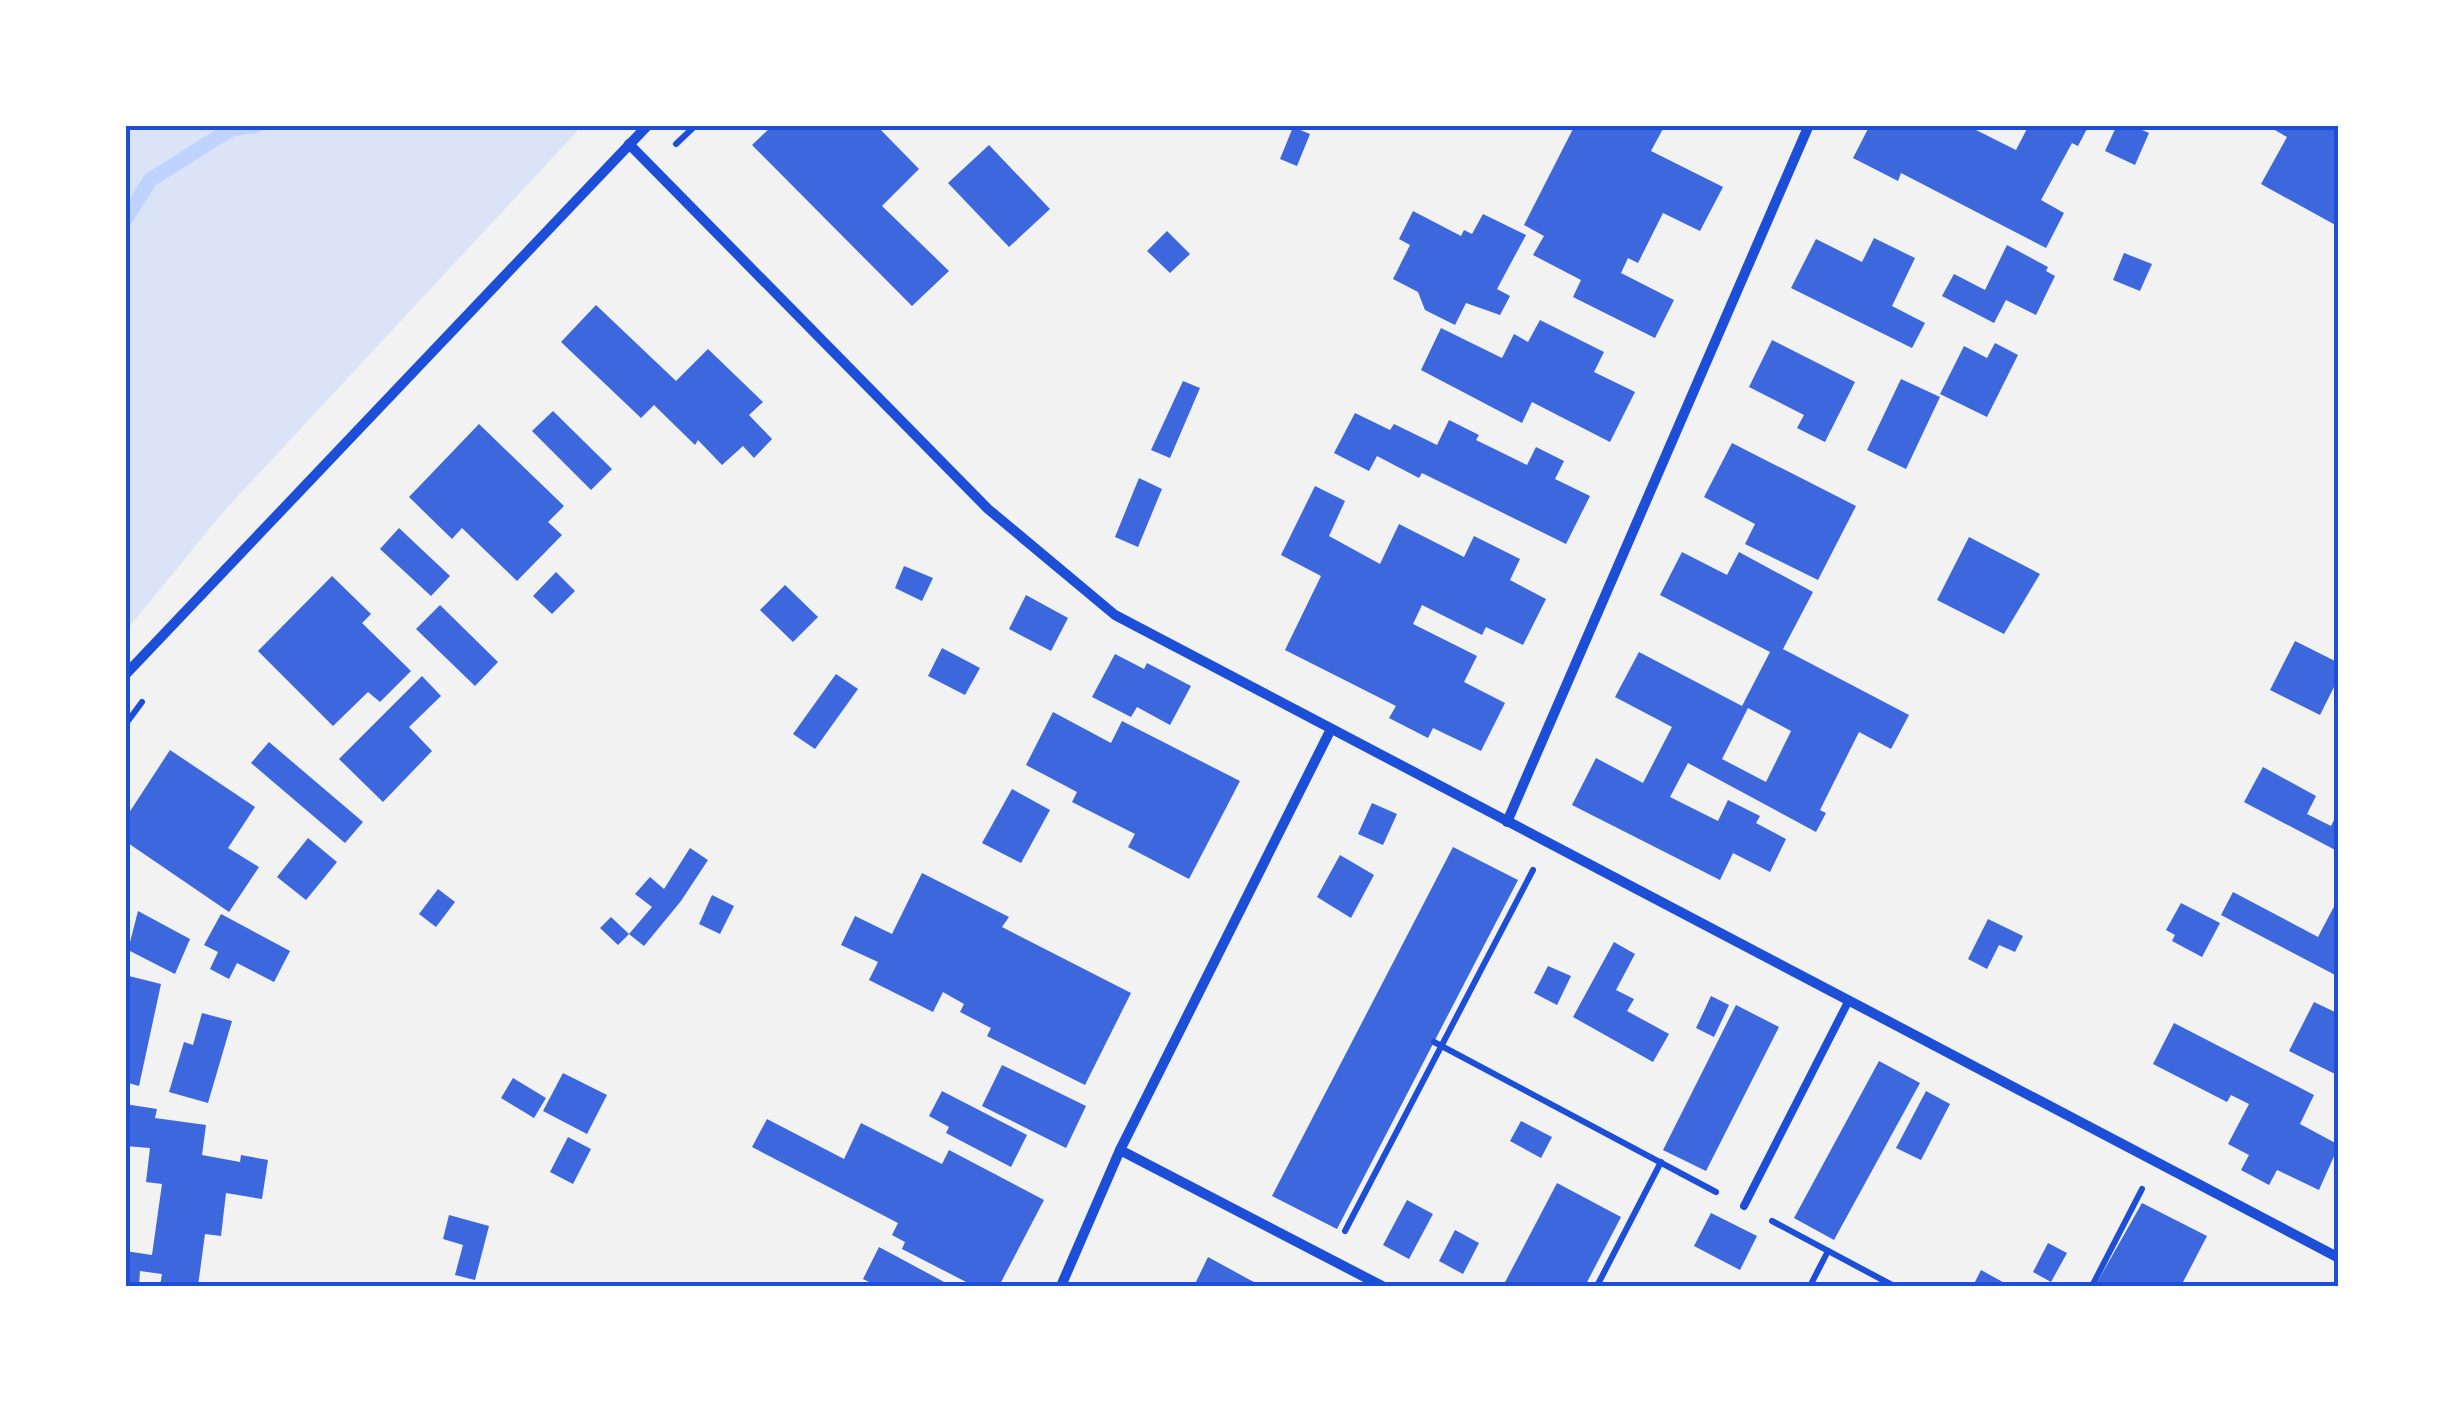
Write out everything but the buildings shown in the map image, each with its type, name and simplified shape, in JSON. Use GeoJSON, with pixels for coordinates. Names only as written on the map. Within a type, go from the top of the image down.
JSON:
{"type":"FeatureCollection","features":[{"type":"Feature","properties":{"kind":"street"},"geometry":{"type":"LineString","coordinates":[[125,675],[648,125]]}},
{"type":"Feature","properties":{"kind":"street"},"geometry":{"type":"LineString","coordinates":[[1507,822],[1808,125]]}},
{"type":"Feature","properties":{"kind":"street"},"geometry":{"type":"LineString","coordinates":[[630,144],[988,509],[1115,615],[2339,1258]]}},
{"type":"Feature","properties":{"kind":"street"},"geometry":{"type":"LineString","coordinates":[[1061,1286],[1120,1150],[1330,729]]}},
{"type":"Feature","properties":{"kind":"street"},"geometry":{"type":"LineString","coordinates":[[1120,1150],[1382,1286]]}},
{"type":"Feature","properties":{"kind":"lane"},"geometry":{"type":"LineString","coordinates":[[1744,1206],[1849,1000]]}},
{"type":"Feature","properties":{"kind":"path"},"geometry":{"type":"LineString","coordinates":[[1330,1259],[1438,1044],[1547,843]]}},
{"type":"Feature","properties":{"kind":"path"},"geometry":{"type":"LineString","coordinates":[[1438,1044],[1894,1286]]}},
{"type":"Feature","properties":{"kind":"path"},"geometry":{"type":"LineString","coordinates":[[1597,1286],[1661,1162]]}},
{"type":"Feature","properties":{"kind":"path"},"geometry":{"type":"LineString","coordinates":[[2092,1286],[2156,1162]]}},
{"type":"Feature","properties":{"kind":"path"},"geometry":{"type":"LineString","coordinates":[[1810,1286],[1828,1251]]}},
{"type":"Feature","properties":{"kind":"shaded area"},"geometry":{"type":"Polygon","coordinates":[[[125,125],[583,125],[223,512],[125,632],[125,125]]]}},
{"type":"Feature","properties":{"kind":"waterway"},"geometry":{"type":"LineString","coordinates":[[125,220],[150,180],[231,129],[257,125]]}}]}
